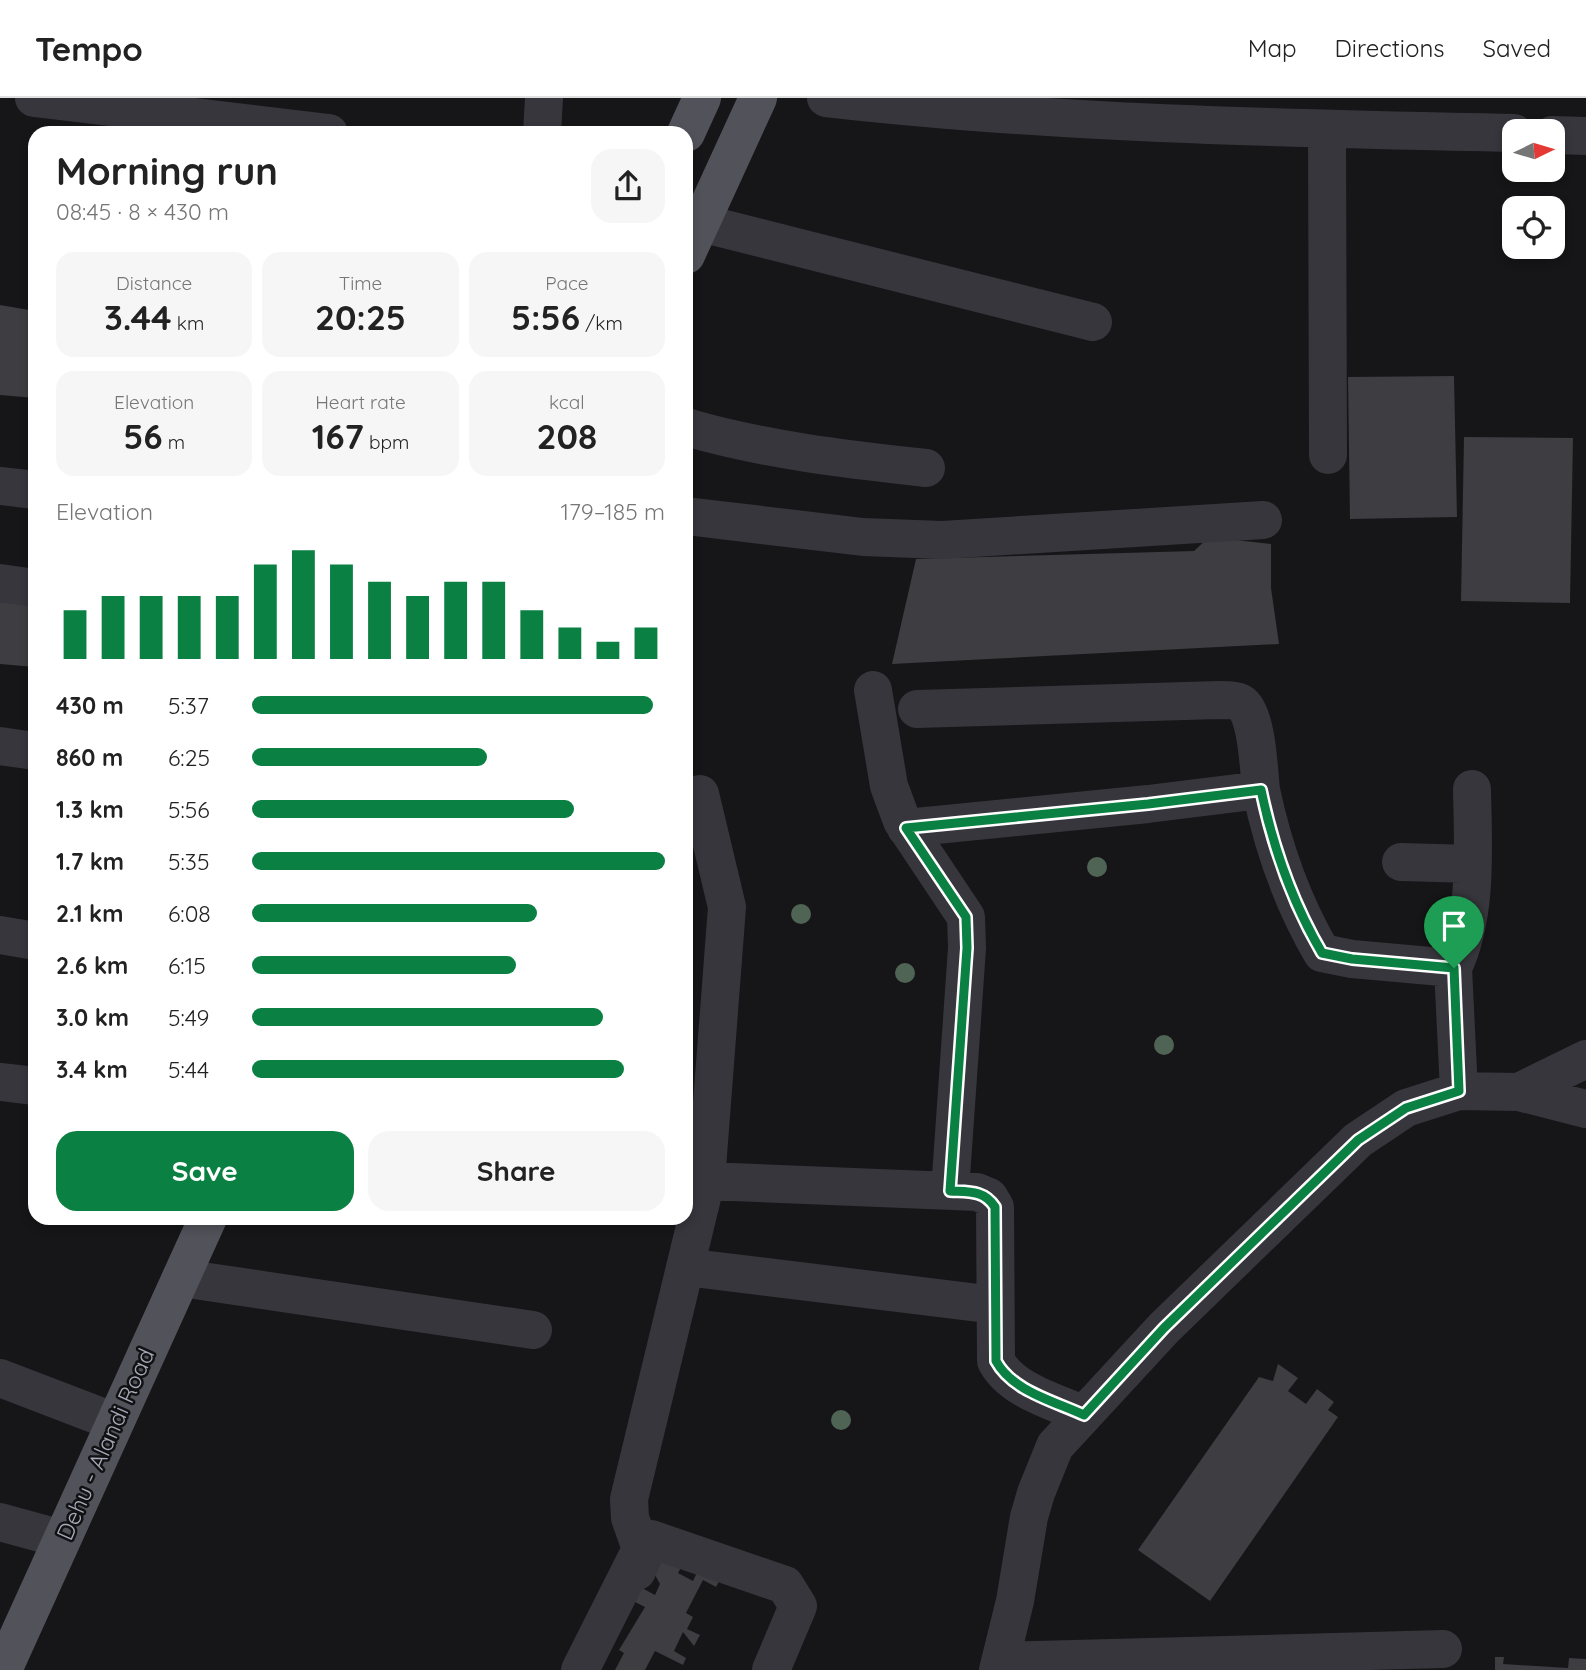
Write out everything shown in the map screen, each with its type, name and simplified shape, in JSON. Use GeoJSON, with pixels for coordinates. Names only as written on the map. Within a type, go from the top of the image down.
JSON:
{"type":"FeatureCollection","features":[{"type":"Feature","properties":{"kind":"main road"},"geometry":{"type":"LineString","coordinates":[[689,126],[702,98]]}},
{"type":"Feature","properties":{"kind":"main road"},"geometry":{"type":"LineString","coordinates":[[693,239],[758,98]]}},
{"type":"Feature","properties":{"kind":"main road","name":"Dehu - Alandi Road"},"geometry":{"type":"LineString","coordinates":[[3,1670],[205,1225]]}},
{"type":"Feature","properties":{"kind":"street"},"geometry":{"type":"LineString","coordinates":[[34,98],[248,111],[303,126]]}},
{"type":"Feature","properties":{"kind":"street"},"geometry":{"type":"LineString","coordinates":[[542,126],[544,98]]}},
{"type":"Feature","properties":{"kind":"street"},"geometry":{"type":"LineString","coordinates":[[826,98],[918,108],[1326,131],[1502,133]]}},
{"type":"Feature","properties":{"kind":"street"},"geometry":{"type":"LineString","coordinates":[[1326,131],[1328,455]]}},
{"type":"Feature","properties":{"kind":"street"},"geometry":{"type":"LineString","coordinates":[[1565,135],[1586,136]]}},
{"type":"Feature","properties":{"kind":"street"},"geometry":{"type":"LineString","coordinates":[[693,239],[1093,322]]}},
{"type":"Feature","properties":{"kind":"street"},"geometry":{"type":"LineString","coordinates":[[693,429],[738,442],[791,452],[926,468]]}},
{"type":"Feature","properties":{"kind":"street"},"geometry":{"type":"LineString","coordinates":[[0,486],[28,489]]}},
{"type":"Feature","properties":{"kind":"street"},"geometry":{"type":"LineString","coordinates":[[693,517],[863,537],[942,540],[1263,520]]}},
{"type":"Feature","properties":{"kind":"street"},"geometry":{"type":"LineString","coordinates":[[0,583],[28,587]]}},
{"type":"Feature","properties":{"kind":"street"},"geometry":{"type":"LineString","coordinates":[[873,690],[889,786],[906,828],[966,917],[967,948],[950,1191]]}},
{"type":"Feature","properties":{"kind":"street"},"geometry":{"type":"LineString","coordinates":[[917,709],[1219,700],[1240,702],[1247,707],[1253,722],[1261,790],[1272,842],[1306,925],[1322,953],[1352,959],[1454,968]]}},
{"type":"Feature","properties":{"kind":"street"},"geometry":{"type":"LineString","coordinates":[[0,746],[28,750]]}},
{"type":"Feature","properties":{"kind":"street"},"geometry":{"type":"LineString","coordinates":[[1459,1091],[1454,968],[1464,945],[1472,864],[1472,789]]}},
{"type":"Feature","properties":{"kind":"street"},"geometry":{"type":"LineString","coordinates":[[906,828],[1261,790]]}},
{"type":"Feature","properties":{"kind":"street"},"geometry":{"type":"LineString","coordinates":[[693,1203],[701,1044],[727,907],[701,794]]}},
{"type":"Feature","properties":{"kind":"street"},"geometry":{"type":"LineString","coordinates":[[1401,862],[1472,864]]}},
{"type":"Feature","properties":{"kind":"street"},"geometry":{"type":"LineString","coordinates":[[0,936],[28,940]]}},
{"type":"Feature","properties":{"kind":"street"},"geometry":{"type":"LineString","coordinates":[[1519,1092],[1586,1059]]}},
{"type":"Feature","properties":{"kind":"street"},"geometry":{"type":"LineString","coordinates":[[0,1082],[28,1086]]}},
{"type":"Feature","properties":{"kind":"street"},"geometry":{"type":"LineString","coordinates":[[1443,1649],[1400,1660],[1000,1665],[1035,1493],[1055,1446],[1164,1328],[1358,1140],[1406,1108],[1459,1091],[1519,1092],[1586,1109]]}},
{"type":"Feature","properties":{"kind":"street"},"geometry":{"type":"LineString","coordinates":[[696,1179],[977,1192],[989,1197],[995,1207],[996,1361],[1002,1373],[1013,1382],[1084,1415]]}},
{"type":"Feature","properties":{"kind":"street"},"geometry":{"type":"LineString","coordinates":[[580,1670],[642,1549],[630,1518],[629,1499],[685,1267],[690,1225]]}},
{"type":"Feature","properties":{"kind":"street"},"geometry":{"type":"LineString","coordinates":[[685,1267],[995,1305]]}},
{"type":"Feature","properties":{"kind":"street"},"geometry":{"type":"LineString","coordinates":[[181,1278],[533,1330]]}},
{"type":"Feature","properties":{"kind":"street"},"geometry":{"type":"LineString","coordinates":[[0,1378],[115,1422]]}},
{"type":"Feature","properties":{"kind":"street"},"geometry":{"type":"LineString","coordinates":[[0,1522],[62,1539]]}},
{"type":"Feature","properties":{"kind":"street"},"geometry":{"type":"LineString","coordinates":[[593,1670],[607,1644],[651,1539],[785,1585],[798,1606],[771,1670]]}},
{"type":"Feature","properties":{"kind":"building"},"geometry":{"type":"Polygon","coordinates":[[[0,305],[28,310],[28,397],[0,395],[0,305]]]}},
{"type":"Feature","properties":{"kind":"building"},"geometry":{"type":"Polygon","coordinates":[[[1454,376],[1457,517],[1350,519],[1348,377],[1454,376]]]}},
{"type":"Feature","properties":{"kind":"building"},"geometry":{"type":"Polygon","coordinates":[[[1464,437],[1573,438],[1570,603],[1461,601],[1464,437]]]}},
{"type":"Feature","properties":{"kind":"building"},"geometry":{"type":"Polygon","coordinates":[[[1209,537],[1271,544],[1271,588],[1279,644],[892,664],[916,559],[1194,551],[1209,537]]]}},
{"type":"Feature","properties":{"kind":"building"},"geometry":{"type":"Polygon","coordinates":[[[0,602],[28,605],[28,666],[0,664],[0,602]]]}},
{"type":"Feature","properties":{"kind":"building"},"geometry":{"type":"Polygon","coordinates":[[[1278,1364],[1298,1378],[1288,1391],[1306,1404],[1317,1389],[1334,1402],[1328,1410],[1338,1417],[1210,1601],[1138,1550],[1259,1377],[1273,1381],[1278,1364]]]}},
{"type":"Feature","properties":{"kind":"building"},"geometry":{"type":"Polygon","coordinates":[[[685,1560],[678,1573],[693,1581],[700,1566],[721,1577],[716,1587],[703,1580],[686,1613],[693,1617],[687,1629],[700,1635],[694,1646],[683,1632],[674,1651],[686,1658],[683,1665],[655,1651],[645,1670],[615,1670],[624,1653],[619,1650],[645,1607],[635,1602],[642,1588],[655,1595],[660,1584],[648,1562],[685,1560]]]}},
{"type":"Feature","properties":{"kind":"building"},"geometry":{"type":"Polygon","coordinates":[[[1495,1657],[1504,1657],[1503,1664],[1568,1668],[1569,1658],[1586,1659],[1586,1670],[1495,1670],[1495,1657]]]}},
{"type":"Feature","properties":{"kind":"route"},"geometry":{"type":"LineString","coordinates":[[1261,790],[1272,842],[1306,925],[1322,953],[1352,959],[1454,968],[1459,1091],[1406,1108],[1358,1140],[1164,1328],[1084,1415],[1013,1382],[1002,1373],[996,1361],[995,1207],[989,1197],[977,1192],[950,1191],[968,931],[966,917],[906,828],[1261,790]]}}]}
